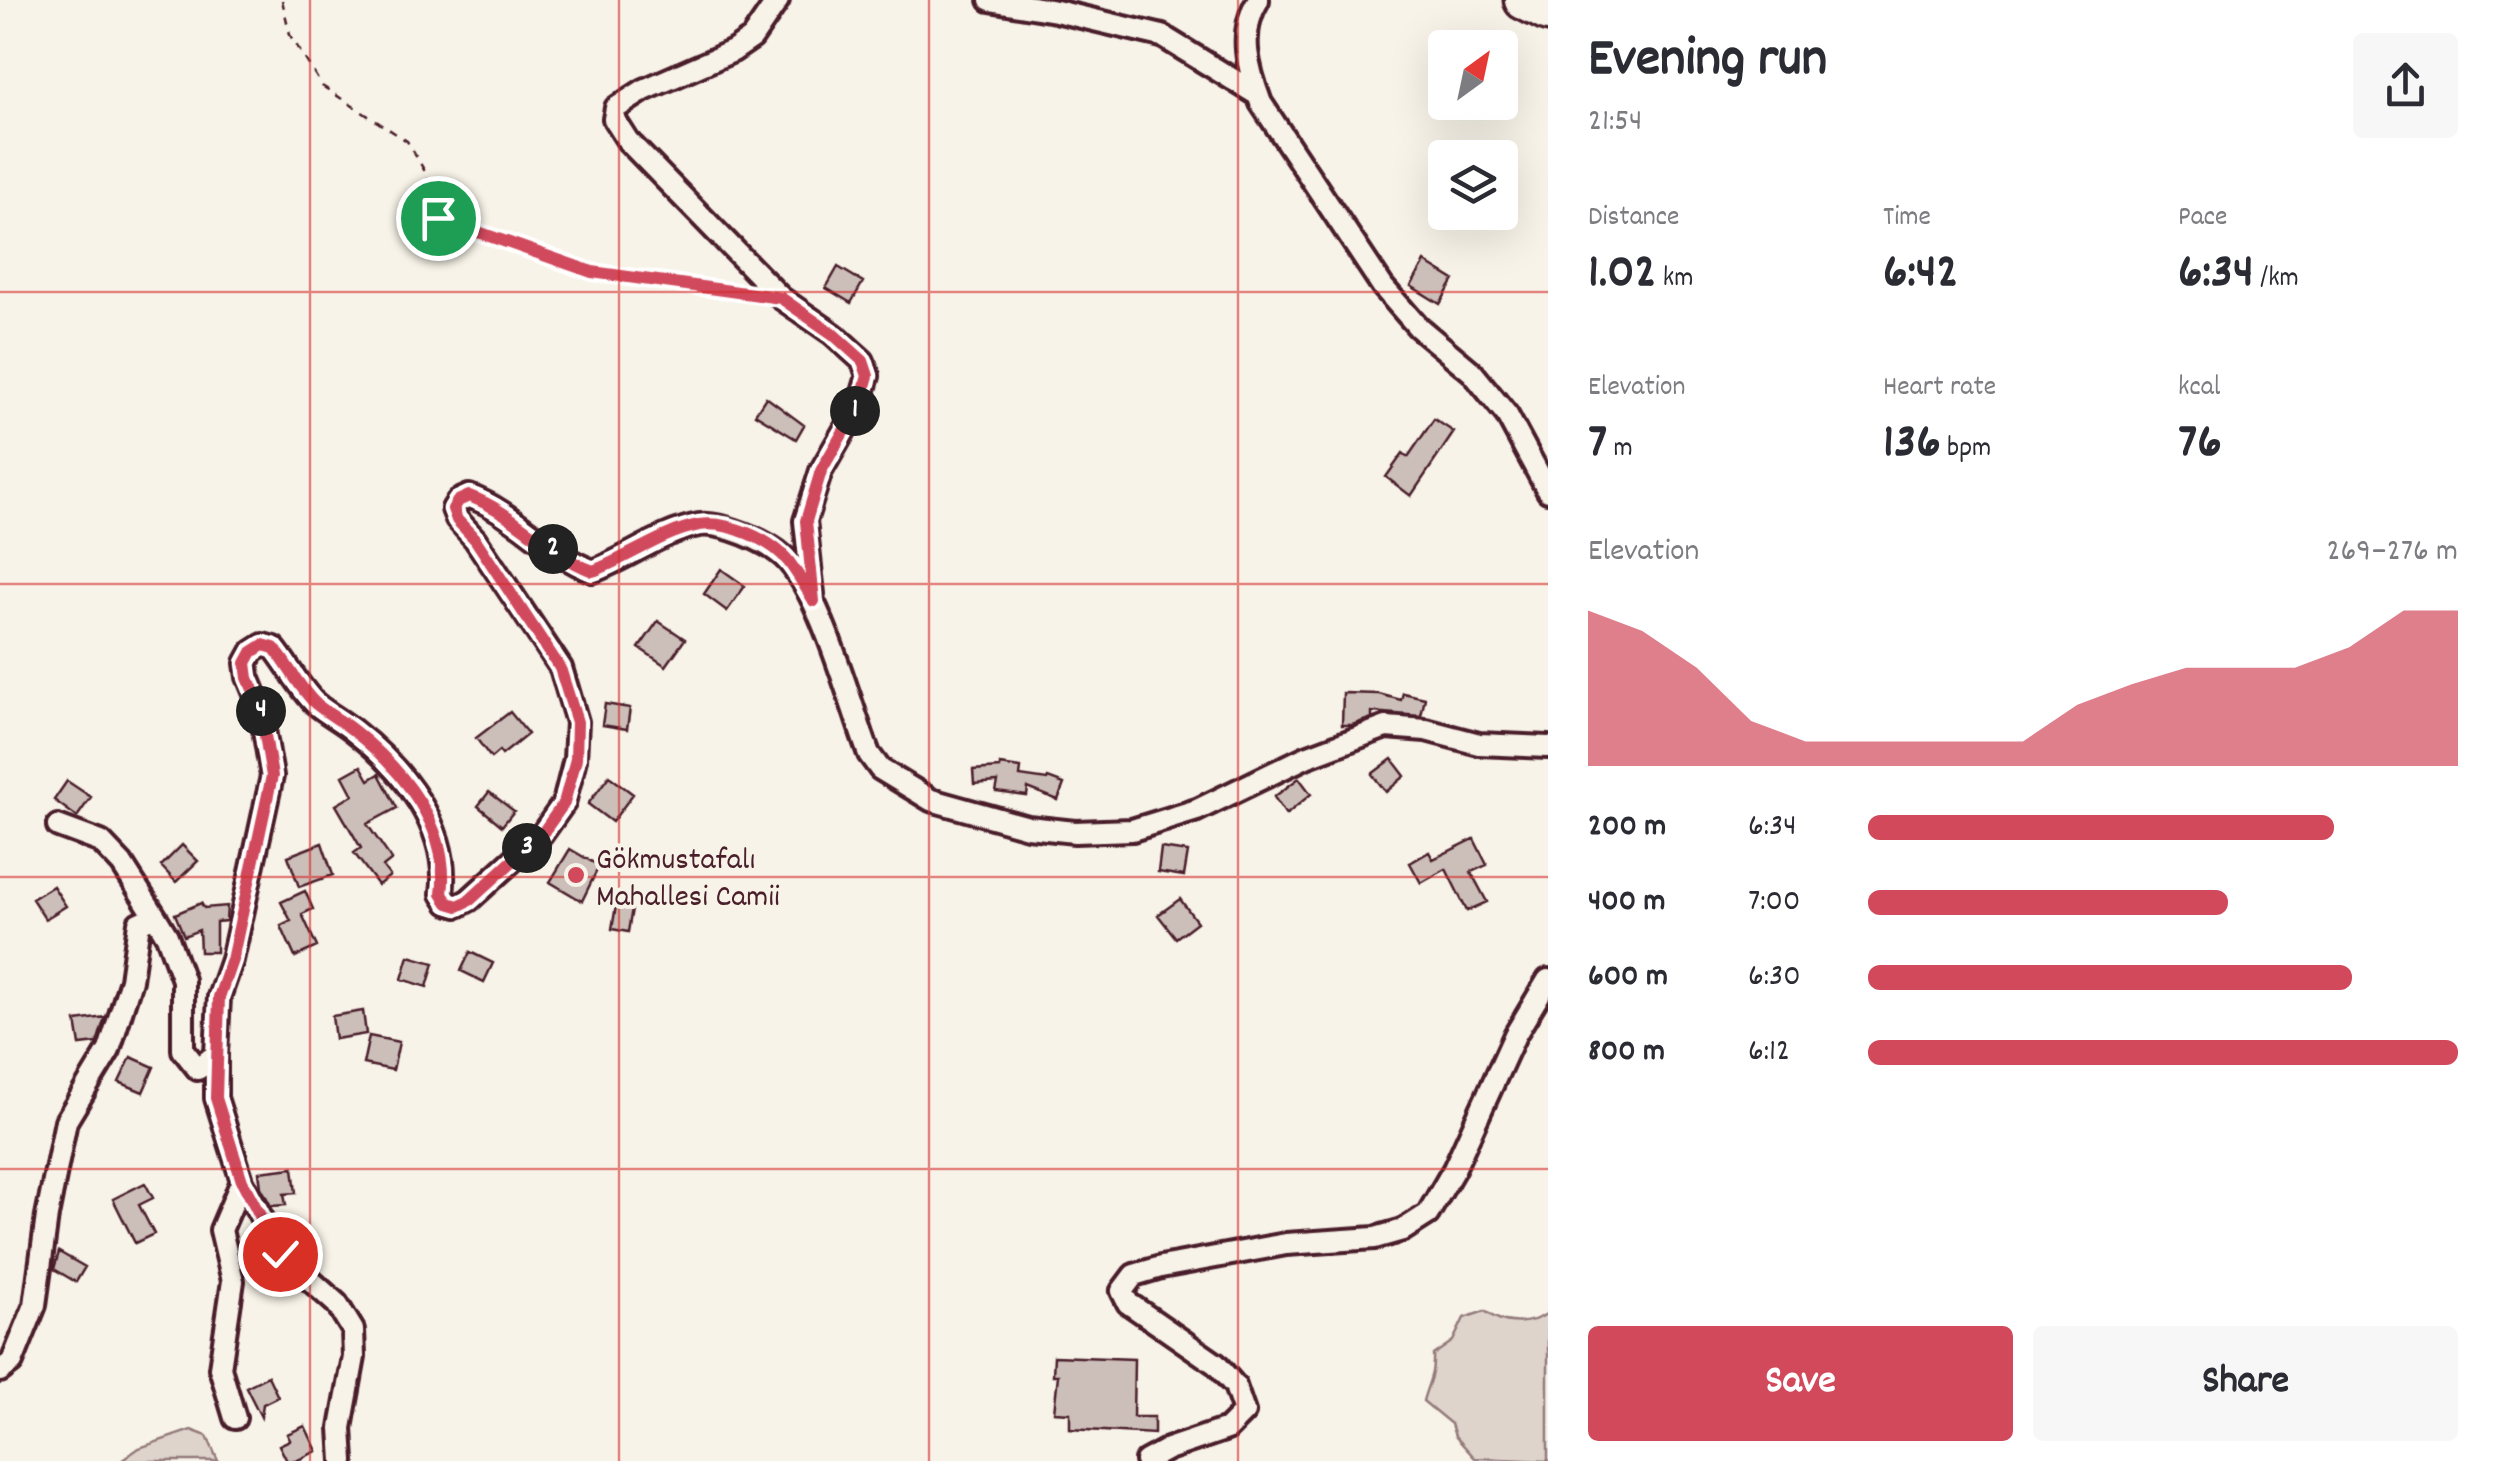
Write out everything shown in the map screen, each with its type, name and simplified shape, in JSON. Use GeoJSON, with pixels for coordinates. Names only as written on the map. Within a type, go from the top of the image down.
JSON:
{"type":"FeatureCollection","features":[{"type":"Feature","properties":{"kind":"highway"},"geometry":{"type":"LineString","coordinates":[[1524,0],[1548,12]]}},
{"type":"Feature","properties":{"kind":"street"},"geometry":{"type":"LineString","coordinates":[[778,0],[752,38],[733,51],[644,90],[616,108],[614,119],[628,141],[781,298],[833,334],[863,361],[868,376],[860,403],[821,471],[806,521],[814,601]]}},
{"type":"Feature","properties":{"kind":"street"},"geometry":{"type":"LineString","coordinates":[[990,0],[1162,36],[1258,94]]}},
{"type":"Feature","properties":{"kind":"street"},"geometry":{"type":"LineString","coordinates":[[1258,0],[1246,36],[1249,70],[1258,94],[1383,287],[1418,327],[1472,372],[1507,415],[1543,470],[1548,491]]}},
{"type":"Feature","properties":{"kind":"street"},"geometry":{"type":"LineString","coordinates":[[343,1461],[342,1428],[354,1357],[353,1330],[337,1304],[280,1254],[242,1181],[216,1098],[219,997],[232,960],[272,776],[260,706],[246,663],[252,652],[263,645],[274,648],[314,702],[357,732],[412,788],[433,825],[445,874],[442,894],[448,903],[458,906],[470,900],[542,834],[564,803],[576,759],[577,722],[560,668],[475,539],[457,520],[453,509],[458,501],[469,496],[490,504],[568,562],[593,571],[702,524],[733,529],[769,544],[787,559],[814,601],[869,754],[880,770],[931,800],[1028,827],[1075,832],[1132,830],[1197,810],[1306,757],[1386,727],[1426,730],[1479,744],[1548,747]]}},
{"type":"Feature","properties":{"kind":"street"},"geometry":{"type":"LineString","coordinates":[[58,826],[101,842],[122,864],[168,936],[183,980],[183,1050],[198,1069],[216,1054]]}},
{"type":"Feature","properties":{"kind":"street"},"geometry":{"type":"LineString","coordinates":[[0,1371],[12,1362],[35,1305],[47,1216],[66,1122],[109,1050],[131,980],[139,923],[155,916]]}},
{"type":"Feature","properties":{"kind":"street"},"geometry":{"type":"LineString","coordinates":[[1146,1461],[1168,1449],[1227,1430],[1244,1412],[1235,1386],[1216,1364],[1128,1303],[1122,1291],[1127,1282],[1134,1275],[1161,1267],[1286,1244],[1375,1238],[1403,1230],[1428,1214],[1454,1169],[1515,1035],[1548,980]]}},
{"type":"Feature","properties":{"kind":"street"},"geometry":{"type":"LineString","coordinates":[[234,1418],[220,1368],[233,1281],[221,1230],[242,1181]]}},
{"type":"Feature","properties":{"kind":"path"},"geometry":{"type":"LineString","coordinates":[[282,0],[290,36],[322,86],[406,142],[427,175],[438,218],[592,272],[781,298]]}},
{"type":"Feature","properties":{"kind":"shaded area"},"geometry":{"type":"Polygon","coordinates":[[[1485,1311],[1516,1322],[1548,1313],[1548,1461],[1475,1458],[1455,1436],[1451,1424],[1423,1401],[1432,1374],[1433,1355],[1453,1341],[1464,1318],[1485,1311]]]}},
{"type":"Feature","properties":{"kind":"shaded area"},"geometry":{"type":"Polygon","coordinates":[[[191,1430],[207,1436],[218,1461],[121,1461],[139,1448],[191,1430]]]}},
{"type":"Feature","properties":{"kind":"building"},"geometry":{"type":"Polygon","coordinates":[[[1425,262],[1454,280],[1440,304],[1411,286],[1425,262]]]}},
{"type":"Feature","properties":{"kind":"building"},"geometry":{"type":"Polygon","coordinates":[[[838,267],[863,282],[851,303],[826,288],[838,267]]]}},
{"type":"Feature","properties":{"kind":"building"},"geometry":{"type":"Polygon","coordinates":[[[766,397],[804,425],[796,439],[755,414],[766,397]]]}},
{"type":"Feature","properties":{"kind":"building"},"geometry":{"type":"Polygon","coordinates":[[[1434,419],[1454,432],[1411,496],[1386,477],[1403,453],[1408,457],[1434,419]]]}},
{"type":"Feature","properties":{"kind":"building"},"geometry":{"type":"Polygon","coordinates":[[[721,569],[745,586],[727,611],[704,594],[721,569]]]}},
{"type":"Feature","properties":{"kind":"building"},"geometry":{"type":"Polygon","coordinates":[[[658,621],[685,639],[666,666],[639,648],[658,621]]]}},
{"type":"Feature","properties":{"kind":"building"},"geometry":{"type":"Polygon","coordinates":[[[1343,693],[1379,694],[1401,700],[1403,693],[1425,698],[1421,716],[1372,712],[1372,718],[1342,725],[1343,693]]]}},
{"type":"Feature","properties":{"kind":"building"},"geometry":{"type":"Polygon","coordinates":[[[605,704],[630,708],[627,729],[602,725],[605,704]]]}},
{"type":"Feature","properties":{"kind":"building"},"geometry":{"type":"Polygon","coordinates":[[[510,712],[528,734],[502,755],[499,751],[491,758],[476,738],[510,712]]]}},
{"type":"Feature","properties":{"kind":"building"},"geometry":{"type":"Polygon","coordinates":[[[1392,759],[1405,776],[1386,792],[1372,774],[1392,759]]]}},
{"type":"Feature","properties":{"kind":"building"},"geometry":{"type":"Polygon","coordinates":[[[1000,765],[1021,768],[1020,776],[1048,778],[1064,784],[1058,800],[1028,788],[1027,796],[996,792],[998,782],[974,784],[973,770],[1000,765]]]}},
{"type":"Feature","properties":{"kind":"building"},"geometry":{"type":"Polygon","coordinates":[[[361,766],[369,780],[379,774],[397,808],[367,824],[392,860],[383,867],[390,876],[378,885],[354,853],[361,848],[336,805],[353,795],[343,776],[361,766]]]}},
{"type":"Feature","properties":{"kind":"building"},"geometry":{"type":"Polygon","coordinates":[[[609,776],[633,794],[612,822],[588,804],[609,776]]]}},
{"type":"Feature","properties":{"kind":"building"},"geometry":{"type":"Polygon","coordinates":[[[1299,778],[1311,794],[1286,815],[1274,797],[1299,778]]]}},
{"type":"Feature","properties":{"kind":"building"},"geometry":{"type":"Polygon","coordinates":[[[67,781],[91,797],[77,817],[54,800],[67,781]]]}},
{"type":"Feature","properties":{"kind":"building"},"geometry":{"type":"Polygon","coordinates":[[[489,792],[514,811],[502,826],[478,806],[489,792]]]}},
{"type":"Feature","properties":{"kind":"building"},"geometry":{"type":"Polygon","coordinates":[[[1474,839],[1487,865],[1471,872],[1487,902],[1467,911],[1446,869],[1421,883],[1410,863],[1429,852],[1433,859],[1474,839]]]}},
{"type":"Feature","properties":{"kind":"building"},"geometry":{"type":"Polygon","coordinates":[[[322,843],[333,875],[299,887],[288,856],[322,843]]]}},
{"type":"Feature","properties":{"kind":"building"},"geometry":{"type":"Polygon","coordinates":[[[182,845],[198,861],[176,882],[161,866],[182,845]]]}},
{"type":"Feature","properties":{"kind":"building"},"geometry":{"type":"Polygon","coordinates":[[[1161,848],[1188,852],[1184,876],[1158,872],[1161,848]]]}},
{"type":"Feature","properties":{"kind":"building","name":"Gökmustafalı Mahallesi Camii"},"geometry":{"type":"Polygon","coordinates":[[[570,849],[599,866],[582,901],[550,882],[570,849]]]}},
{"type":"Feature","properties":{"kind":"building"},"geometry":{"type":"Polygon","coordinates":[[[53,886],[66,906],[45,919],[32,899],[53,886]]]}},
{"type":"Feature","properties":{"kind":"building"},"geometry":{"type":"Polygon","coordinates":[[[305,891],[313,909],[302,914],[317,947],[295,957],[281,926],[291,921],[281,902],[305,891]]]}},
{"type":"Feature","properties":{"kind":"building"},"geometry":{"type":"Polygon","coordinates":[[[618,894],[634,897],[628,932],[612,929],[618,894]]]}},
{"type":"Feature","properties":{"kind":"building"},"geometry":{"type":"Polygon","coordinates":[[[1180,899],[1197,922],[1176,938],[1158,915],[1180,899]]]}},
{"type":"Feature","properties":{"kind":"building"},"geometry":{"type":"Polygon","coordinates":[[[201,903],[204,908],[227,906],[226,921],[216,922],[216,952],[200,952],[199,930],[184,936],[175,914],[201,903]]]}},
{"type":"Feature","properties":{"kind":"building"},"geometry":{"type":"Polygon","coordinates":[[[470,952],[493,963],[484,982],[461,971],[470,952]]]}},
{"type":"Feature","properties":{"kind":"building"},"geometry":{"type":"Polygon","coordinates":[[[409,956],[434,963],[427,987],[402,979],[409,956]]]}},
{"type":"Feature","properties":{"kind":"building"},"geometry":{"type":"Polygon","coordinates":[[[363,1011],[366,1034],[335,1039],[332,1016],[363,1011]]]}},
{"type":"Feature","properties":{"kind":"building"},"geometry":{"type":"Polygon","coordinates":[[[105,1017],[97,1043],[80,1045],[76,1021],[105,1017]]]}},
{"type":"Feature","properties":{"kind":"building"},"geometry":{"type":"Polygon","coordinates":[[[369,1036],[399,1042],[393,1070],[363,1064],[369,1036]]]}},
{"type":"Feature","properties":{"kind":"building"},"geometry":{"type":"Polygon","coordinates":[[[131,1057],[154,1067],[143,1092],[119,1082],[131,1057]]]}},
{"type":"Feature","properties":{"kind":"building"},"geometry":{"type":"Polygon","coordinates":[[[293,1168],[296,1193],[284,1194],[286,1205],[271,1206],[261,1187],[259,1172],[293,1168]]]}},
{"type":"Feature","properties":{"kind":"building"},"geometry":{"type":"Polygon","coordinates":[[[145,1183],[153,1198],[139,1205],[154,1234],[135,1243],[113,1199],[145,1183]]]}},
{"type":"Feature","properties":{"kind":"building"},"geometry":{"type":"Polygon","coordinates":[[[59,1252],[85,1267],[76,1282],[54,1269],[59,1252]]]}},
{"type":"Feature","properties":{"kind":"building"},"geometry":{"type":"Polygon","coordinates":[[[1054,1356],[1134,1359],[1133,1417],[1154,1417],[1154,1434],[1070,1429],[1070,1413],[1054,1412],[1058,1375],[1053,1375],[1054,1356]]]}},
{"type":"Feature","properties":{"kind":"building"},"geometry":{"type":"Polygon","coordinates":[[[268,1376],[278,1397],[263,1404],[261,1417],[246,1387],[268,1376]]]}},
{"type":"Feature","properties":{"kind":"building"},"geometry":{"type":"Polygon","coordinates":[[[305,1426],[317,1451],[287,1461],[279,1445],[290,1440],[287,1434],[305,1426]]]}},
{"type":"Feature","properties":{"kind":"place","name":"Gökmustafalı Mahallesi Camii"},"geometry":{"type":"Point","coordinates":[576,875]}},
{"type":"Feature","properties":{"kind":"route"},"geometry":{"type":"LineString","coordinates":[[280,1254],[242,1181],[216,1098],[219,997],[232,960],[272,776],[260,706],[248,678],[246,663],[252,652],[263,645],[274,648],[314,702],[357,732],[412,788],[433,825],[445,874],[442,894],[448,903],[458,906],[470,900],[542,834],[564,803],[576,759],[577,722],[560,668],[475,539],[457,520],[453,509],[458,501],[469,496],[490,504],[568,562],[593,571],[702,524],[733,529],[769,544],[787,559],[814,601],[806,521],[821,471],[860,403],[868,376],[863,361],[833,334],[781,298],[592,272],[438,218]]}}]}
